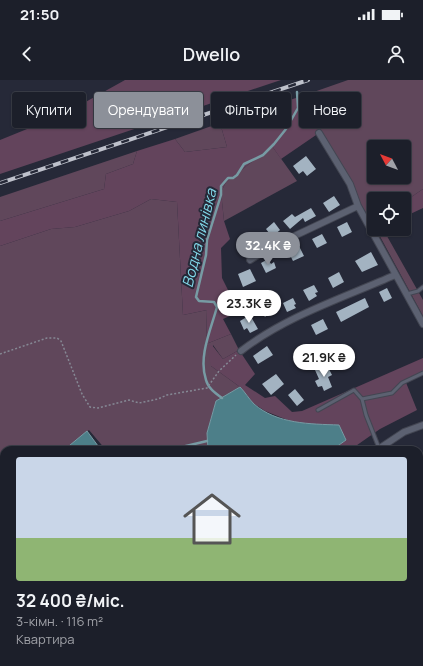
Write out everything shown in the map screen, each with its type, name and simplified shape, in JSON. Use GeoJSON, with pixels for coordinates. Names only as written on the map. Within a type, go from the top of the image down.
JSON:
{"type":"FeatureCollection","features":[{"type":"Feature","properties":{"kind":"street"},"geometry":{"type":"LineString","coordinates":[[319,133],[350,184],[358,206],[423,324]]}},
{"type":"Feature","properties":{"kind":"street"},"geometry":{"type":"LineString","coordinates":[[250,260],[358,206]]}},
{"type":"Feature","properties":{"kind":"street"},"geometry":{"type":"LineString","coordinates":[[241,351],[258,338],[282,325],[395,275]]}},
{"type":"Feature","properties":{"kind":"street"},"geometry":{"type":"LineString","coordinates":[[383,446],[404,432],[423,425]]}},
{"type":"Feature","properties":{"kind":"lane"},"geometry":{"type":"LineString","coordinates":[[406,294],[418,291],[423,287]]}},
{"type":"Feature","properties":{"kind":"lane"},"geometry":{"type":"LineString","coordinates":[[362,398],[392,393],[402,383],[423,373]]}},
{"type":"Feature","properties":{"kind":"lane"},"geometry":{"type":"LineString","coordinates":[[318,410],[354,390],[362,398],[366,415],[377,446]]}},
{"type":"Feature","properties":{"kind":"path"},"geometry":{"type":"LineString","coordinates":[[0,354],[46,338],[57,338],[61,341],[82,394],[90,407],[98,408],[116,402],[129,400],[139,403],[168,395],[207,388],[219,371],[241,351]]}},
{"type":"Feature","properties":{"kind":"shaded area"},"geometry":{"type":"Polygon","coordinates":[[[125,80],[281,80],[245,92],[211,92],[211,103],[203,106],[203,92],[103,92],[125,80]]]}},
{"type":"Feature","properties":{"kind":"shaded area"},"geometry":{"type":"Polygon","coordinates":[[[348,80],[423,80],[423,189],[411,197],[411,192],[367,192],[367,214],[315,128],[361,128],[361,92],[314,92],[348,80]]]}},
{"type":"Feature","properties":{"kind":"shaded area"},"geometry":{"type":"Polygon","coordinates":[[[94,97],[94,128],[138,128],[0,174],[0,140],[30,128],[86,128],[86,102],[94,97]]]}},
{"type":"Feature","properties":{"kind":"shaded area"},"geometry":{"type":"Polygon","coordinates":[[[299,97],[299,128],[316,128],[319,133],[281,159],[272,146],[226,182],[221,192],[224,221],[230,239],[221,248],[222,278],[239,312],[223,319],[231,334],[206,344],[207,310],[183,315],[177,202],[151,199],[129,211],[75,227],[51,229],[0,246],[0,221],[104,189],[106,174],[133,164],[137,151],[175,139],[185,152],[227,147],[221,128],[291,128],[291,100],[299,97]]]}},
{"type":"Feature","properties":{"kind":"shaded area"},"geometry":{"type":"Polygon","coordinates":[[[211,126],[211,128],[221,128],[227,147],[185,152],[175,139],[211,126]]]}},
{"type":"Feature","properties":{"kind":"shaded area"},"geometry":{"type":"Polygon","coordinates":[[[272,146],[297,181],[224,221],[221,192],[226,182],[272,146]]]}},
{"type":"Feature","properties":{"kind":"shaded area"},"geometry":{"type":"Polygon","coordinates":[[[137,151],[133,164],[106,174],[104,189],[0,221],[0,197],[137,151]]]}},
{"type":"Feature","properties":{"kind":"shaded area"},"geometry":{"type":"Polygon","coordinates":[[[423,189],[423,208],[411,214],[411,197],[423,189]]]}},
{"type":"Feature","properties":{"kind":"shaded area"},"geometry":{"type":"Polygon","coordinates":[[[151,199],[177,202],[183,315],[207,310],[206,344],[231,334],[239,350],[223,359],[213,345],[211,366],[240,387],[216,401],[207,433],[207,446],[103,446],[89,430],[69,446],[0,446],[0,246],[51,229],[75,227],[129,211],[151,199]]]}},
{"type":"Feature","properties":{"kind":"shaded area"},"geometry":{"type":"Polygon","coordinates":[[[380,236],[387,236],[423,300],[423,316],[380,236]]]}},
{"type":"Feature","properties":{"kind":"shaded area"},"geometry":{"type":"Polygon","coordinates":[[[212,345],[223,359],[239,350],[255,374],[245,385],[265,398],[275,396],[292,412],[302,411],[423,358],[423,372],[405,380],[417,410],[380,429],[356,446],[338,446],[346,440],[339,426],[295,423],[265,411],[253,403],[240,387],[211,366],[207,346],[212,345]]]}},
{"type":"Feature","properties":{"kind":"shaded area"},"geometry":{"type":"Polygon","coordinates":[[[240,387],[254,404],[273,416],[294,422],[339,425],[346,440],[338,446],[208,446],[207,433],[216,401],[240,387]]]}},
{"type":"Feature","properties":{"kind":"shaded area"},"geometry":{"type":"Polygon","coordinates":[[[87,431],[98,446],[69,446],[87,431]]]}},
{"type":"Feature","properties":{"kind":"building"},"geometry":{"type":"Polygon","coordinates":[[[306,156],[316,169],[307,176],[303,171],[299,174],[293,166],[306,156]]]}},
{"type":"Feature","properties":{"kind":"building"},"geometry":{"type":"Polygon","coordinates":[[[334,196],[340,205],[329,212],[323,203],[334,196]]]}},
{"type":"Feature","properties":{"kind":"building"},"geometry":{"type":"Polygon","coordinates":[[[311,208],[316,216],[305,222],[303,218],[290,229],[283,221],[292,214],[295,217],[311,208]]]}},
{"type":"Feature","properties":{"kind":"building"},"geometry":{"type":"Polygon","coordinates":[[[274,222],[280,230],[272,237],[266,229],[274,222]]]}},
{"type":"Feature","properties":{"kind":"building"},"geometry":{"type":"Polygon","coordinates":[[[347,222],[352,232],[342,237],[337,227],[347,222]]]}},
{"type":"Feature","properties":{"kind":"building"},"geometry":{"type":"Polygon","coordinates":[[[322,234],[327,243],[317,248],[312,239],[322,234]]]}},
{"type":"Feature","properties":{"kind":"building"},"geometry":{"type":"Polygon","coordinates":[[[299,246],[304,256],[293,261],[288,251],[299,246]]]}},
{"type":"Feature","properties":{"kind":"building"},"geometry":{"type":"Polygon","coordinates":[[[371,252],[378,265],[362,272],[355,261],[371,252]]]}},
{"type":"Feature","properties":{"kind":"building"},"geometry":{"type":"Polygon","coordinates":[[[268,259],[271,264],[274,262],[276,268],[266,273],[261,263],[268,259]]]}},
{"type":"Feature","properties":{"kind":"building"},"geometry":{"type":"Polygon","coordinates":[[[250,269],[256,281],[243,287],[238,274],[250,269]]]}},
{"type":"Feature","properties":{"kind":"building"},"geometry":{"type":"Polygon","coordinates":[[[339,272],[344,282],[333,288],[328,278],[339,272]]]}},
{"type":"Feature","properties":{"kind":"building"},"geometry":{"type":"Polygon","coordinates":[[[314,285],[318,292],[315,293],[317,296],[309,301],[303,290],[314,285]]]}},
{"type":"Feature","properties":{"kind":"building"},"geometry":{"type":"Polygon","coordinates":[[[387,288],[392,298],[384,302],[379,292],[387,288]]]}},
{"type":"Feature","properties":{"kind":"building"},"geometry":{"type":"Polygon","coordinates":[[[293,298],[296,308],[287,312],[283,303],[293,298]]]}},
{"type":"Feature","properties":{"kind":"building"},"geometry":{"type":"Polygon","coordinates":[[[365,298],[369,307],[341,322],[336,312],[365,298]]]}},
{"type":"Feature","properties":{"kind":"building"},"geometry":{"type":"Polygon","coordinates":[[[265,303],[272,311],[265,317],[258,308],[265,303]]]}},
{"type":"Feature","properties":{"kind":"building"},"geometry":{"type":"Polygon","coordinates":[[[250,315],[258,329],[250,333],[247,328],[244,330],[240,321],[250,315]]]}},
{"type":"Feature","properties":{"kind":"building"},"geometry":{"type":"Polygon","coordinates":[[[323,319],[328,329],[316,335],[311,325],[323,319]]]}},
{"type":"Feature","properties":{"kind":"building"},"geometry":{"type":"Polygon","coordinates":[[[267,346],[273,355],[258,364],[253,356],[267,346]]]}},
{"type":"Feature","properties":{"kind":"building"},"geometry":{"type":"Polygon","coordinates":[[[327,365],[332,375],[328,377],[332,387],[324,391],[322,386],[318,387],[315,381],[319,379],[315,370],[327,365]]]}},
{"type":"Feature","properties":{"kind":"building"},"geometry":{"type":"Polygon","coordinates":[[[276,374],[284,384],[271,395],[262,384],[276,374]]]}},
{"type":"Feature","properties":{"kind":"building"},"geometry":{"type":"Polygon","coordinates":[[[295,389],[304,400],[297,406],[288,395],[295,389]]]}},
{"type":"Feature","properties":{"kind":"waterway","name":"Водна линівка"},"geometry":{"type":"LineString","coordinates":[[222,398],[210,388],[204,371],[204,353],[206,343],[217,307],[214,302],[199,301],[196,297],[206,255],[207,240],[221,195],[221,186],[228,178],[233,178],[237,175],[244,164],[263,155],[274,144],[286,129],[298,108],[297,92]]}},
{"type":"Feature","properties":{"kind":"waterway"},"geometry":{"type":"LineString","coordinates":[[186,446],[207,441]]}},
{"type":"Feature","properties":{"kind":"railway"},"geometry":{"type":"LineString","coordinates":[[0,183],[308,80]]}}]}
